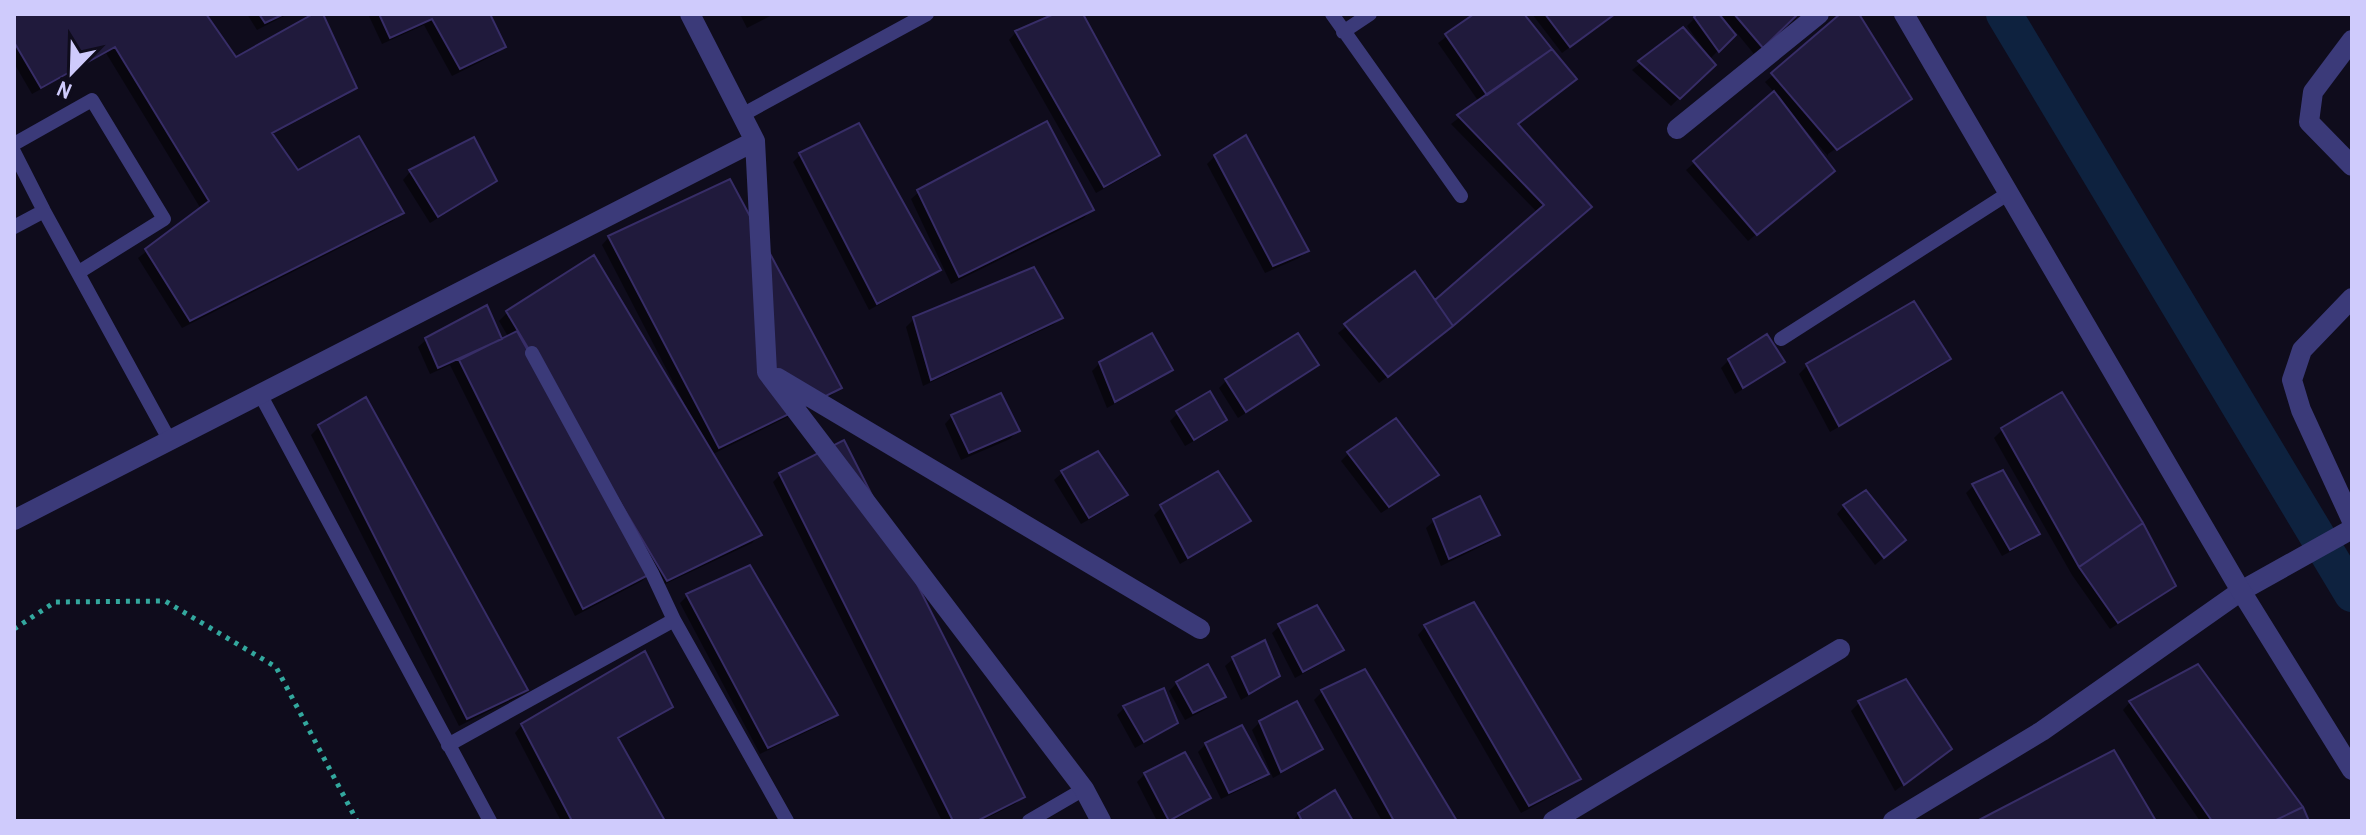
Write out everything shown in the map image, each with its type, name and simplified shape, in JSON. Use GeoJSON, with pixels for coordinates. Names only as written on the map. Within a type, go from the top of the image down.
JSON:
{"type":"FeatureCollection","features":[{"type":"Feature","properties":{"kind":"street"},"geometry":{"type":"LineString","coordinates":[[690,14],[755,141],[767,372],[1084,789],[1101,821]]}},
{"type":"Feature","properties":{"kind":"street"},"geometry":{"type":"LineString","coordinates":[[1677,129],[1819,14]]}},
{"type":"Feature","properties":{"kind":"street"},"geometry":{"type":"LineString","coordinates":[[1904,14],[2241,591],[2352,770]]}},
{"type":"Feature","properties":{"kind":"street"},"geometry":{"type":"LineString","coordinates":[[2352,40],[2313,92],[2309,122],[2352,166]]}},
{"type":"Feature","properties":{"kind":"street"},"geometry":{"type":"LineString","coordinates":[[14,520],[755,141]]}},
{"type":"Feature","properties":{"kind":"street"},"geometry":{"type":"LineString","coordinates":[[1895,821],[2042,731],[2241,591],[2347,529],[2292,380],[2302,350],[2352,298]]}},
{"type":"Feature","properties":{"kind":"street"},"geometry":{"type":"LineString","coordinates":[[767,372],[1200,629]]}},
{"type":"Feature","properties":{"kind":"street"},"geometry":{"type":"LineString","coordinates":[[1553,821],[1840,649]]}},
{"type":"Feature","properties":{"kind":"lane"},"geometry":{"type":"LineString","coordinates":[[742,115],[927,14]]}},
{"type":"Feature","properties":{"kind":"lane"},"geometry":{"type":"LineString","coordinates":[[1332,14],[1461,196]]}},
{"type":"Feature","properties":{"kind":"lane"},"geometry":{"type":"LineString","coordinates":[[1343,32],[1370,14]]}},
{"type":"Feature","properties":{"kind":"lane"},"geometry":{"type":"LineString","coordinates":[[14,144],[92,100],[164,219],[79,272]]}},
{"type":"Feature","properties":{"kind":"lane"},"geometry":{"type":"LineString","coordinates":[[14,152],[170,441]]}},
{"type":"Feature","properties":{"kind":"lane"},"geometry":{"type":"LineString","coordinates":[[1781,339],[2009,193]]}},
{"type":"Feature","properties":{"kind":"lane"},"geometry":{"type":"LineString","coordinates":[[14,227],[44,211]]}},
{"type":"Feature","properties":{"kind":"lane"},"geometry":{"type":"LineString","coordinates":[[532,353],[652,573],[674,620],[787,821]]}},
{"type":"Feature","properties":{"kind":"lane"},"geometry":{"type":"LineString","coordinates":[[260,394],[490,821]]}},
{"type":"Feature","properties":{"kind":"lane"},"geometry":{"type":"LineString","coordinates":[[448,745],[674,620]]}},
{"type":"Feature","properties":{"kind":"lane"},"geometry":{"type":"LineString","coordinates":[[1029,821],[1084,789]]}},
{"type":"Feature","properties":{"kind":"path"},"geometry":{"type":"LineString","coordinates":[[14,629],[55,602],[165,601],[276,667],[357,821]]}},
{"type":"Feature","properties":{"kind":"building"},"geometry":{"type":"Polygon","coordinates":[[[14,14],[206,14],[236,57],[313,14],[323,14],[357,88],[272,133],[298,170],[359,136],[404,213],[190,321],[145,249],[209,201],[115,47],[41,88],[14,42],[14,14]]]}},
{"type":"Feature","properties":{"kind":"building"},"geometry":{"type":"Polygon","coordinates":[[[259,14],[284,14],[265,23],[259,14]]]}},
{"type":"Feature","properties":{"kind":"building"},"geometry":{"type":"Polygon","coordinates":[[[379,14],[490,14],[506,47],[460,69],[432,19],[390,38],[379,14]]]}},
{"type":"Feature","properties":{"kind":"building"},"geometry":{"type":"Polygon","coordinates":[[[1054,14],[1083,14],[1160,155],[1104,187],[1015,31],[1054,14]]]}},
{"type":"Feature","properties":{"kind":"building"},"geometry":{"type":"Polygon","coordinates":[[[1474,14],[1524,14],[1552,49],[1487,95],[1445,34],[1474,14]]]}},
{"type":"Feature","properties":{"kind":"building"},"geometry":{"type":"Polygon","coordinates":[[[1545,14],[1615,14],[1570,47],[1545,14]]]}},
{"type":"Feature","properties":{"kind":"building"},"geometry":{"type":"Polygon","coordinates":[[[1697,14],[1719,14],[1736,35],[1719,52],[1694,17],[1697,14]]]}},
{"type":"Feature","properties":{"kind":"building"},"geometry":{"type":"Polygon","coordinates":[[[1734,14],[1798,14],[1763,48],[1734,14]]]}},
{"type":"Feature","properties":{"kind":"building"},"geometry":{"type":"Polygon","coordinates":[[[1840,14],[1859,14],[1912,99],[1837,150],[1771,73],[1840,14]]]}},
{"type":"Feature","properties":{"kind":"building"},"geometry":{"type":"Polygon","coordinates":[[[1683,27],[1716,65],[1680,99],[1638,61],[1683,27]]]}},
{"type":"Feature","properties":{"kind":"building"},"geometry":{"type":"Polygon","coordinates":[[[1552,49],[1577,79],[1518,124],[1592,207],[1453,326],[1435,300],[1544,205],[1457,115],[1552,49]]]}},
{"type":"Feature","properties":{"kind":"building"},"geometry":{"type":"Polygon","coordinates":[[[1774,91],[1835,171],[1757,235],[1693,161],[1774,91]]]}},
{"type":"Feature","properties":{"kind":"building"},"geometry":{"type":"Polygon","coordinates":[[[1047,121],[1094,210],[959,277],[917,190],[1047,121]]]}},
{"type":"Feature","properties":{"kind":"building"},"geometry":{"type":"Polygon","coordinates":[[[859,123],[941,270],[877,304],[799,153],[859,123]]]}},
{"type":"Feature","properties":{"kind":"building"},"geometry":{"type":"Polygon","coordinates":[[[1246,135],[1309,251],[1273,266],[1214,155],[1246,135]]]}},
{"type":"Feature","properties":{"kind":"building"},"geometry":{"type":"Polygon","coordinates":[[[474,137],[497,181],[438,217],[409,170],[474,137]]]}},
{"type":"Feature","properties":{"kind":"building"},"geometry":{"type":"Polygon","coordinates":[[[730,179],[842,388],[719,448],[608,236],[730,179]]]}},
{"type":"Feature","properties":{"kind":"building"},"geometry":{"type":"Polygon","coordinates":[[[594,255],[762,535],[667,581],[506,311],[594,255]]]}},
{"type":"Feature","properties":{"kind":"building"},"geometry":{"type":"Polygon","coordinates":[[[1034,267],[1063,318],[931,380],[913,317],[1034,267]]]}},
{"type":"Feature","properties":{"kind":"building"},"geometry":{"type":"Polygon","coordinates":[[[1415,271],[1453,326],[1388,377],[1344,324],[1415,271]]]}},
{"type":"Feature","properties":{"kind":"building"},"geometry":{"type":"Polygon","coordinates":[[[1914,301],[1951,359],[1839,426],[1806,364],[1914,301]]]}},
{"type":"Feature","properties":{"kind":"building"},"geometry":{"type":"Polygon","coordinates":[[[487,305],[502,339],[438,368],[425,338],[487,305]]]}},
{"type":"Feature","properties":{"kind":"building"},"geometry":{"type":"Polygon","coordinates":[[[517,331],[652,573],[583,609],[459,360],[517,331]]]}},
{"type":"Feature","properties":{"kind":"building"},"geometry":{"type":"Polygon","coordinates":[[[1152,333],[1173,370],[1115,402],[1099,362],[1152,333]]]}},
{"type":"Feature","properties":{"kind":"building"},"geometry":{"type":"Polygon","coordinates":[[[1298,333],[1319,365],[1246,412],[1225,379],[1298,333]]]}},
{"type":"Feature","properties":{"kind":"building"},"geometry":{"type":"Polygon","coordinates":[[[1767,334],[1785,362],[1743,388],[1728,359],[1767,334]]]}},
{"type":"Feature","properties":{"kind":"building"},"geometry":{"type":"Polygon","coordinates":[[[1210,391],[1227,420],[1194,440],[1176,411],[1210,391]]]}},
{"type":"Feature","properties":{"kind":"building"},"geometry":{"type":"Polygon","coordinates":[[[2062,392],[2143,523],[2079,567],[2001,428],[2062,392]]]}},
{"type":"Feature","properties":{"kind":"building"},"geometry":{"type":"Polygon","coordinates":[[[1001,393],[1020,431],[969,453],[951,415],[1001,393]]]}},
{"type":"Feature","properties":{"kind":"building"},"geometry":{"type":"Polygon","coordinates":[[[366,397],[528,690],[467,719],[318,425],[366,397]]]}},
{"type":"Feature","properties":{"kind":"building"},"geometry":{"type":"Polygon","coordinates":[[[1396,418],[1439,475],[1389,507],[1347,452],[1396,418]]]}},
{"type":"Feature","properties":{"kind":"building"},"geometry":{"type":"Polygon","coordinates":[[[844,440],[1025,797],[977,821],[953,821],[779,473],[844,440]]]}},
{"type":"Feature","properties":{"kind":"building"},"geometry":{"type":"Polygon","coordinates":[[[1098,451],[1128,495],[1089,518],[1061,471],[1098,451]]]}},
{"type":"Feature","properties":{"kind":"building"},"geometry":{"type":"Polygon","coordinates":[[[2003,470],[2040,534],[2010,550],[1972,484],[2003,470]]]}},
{"type":"Feature","properties":{"kind":"building"},"geometry":{"type":"Polygon","coordinates":[[[1218,471],[1251,521],[1188,558],[1160,505],[1218,471]]]}},
{"type":"Feature","properties":{"kind":"building"},"geometry":{"type":"Polygon","coordinates":[[[1866,490],[1906,540],[1884,558],[1843,505],[1866,490]]]}},
{"type":"Feature","properties":{"kind":"building"},"geometry":{"type":"Polygon","coordinates":[[[1480,496],[1500,535],[1449,559],[1433,519],[1480,496]]]}},
{"type":"Feature","properties":{"kind":"building"},"geometry":{"type":"Polygon","coordinates":[[[2143,523],[2176,586],[2118,623],[2079,567],[2143,523]]]}},
{"type":"Feature","properties":{"kind":"building"},"geometry":{"type":"Polygon","coordinates":[[[750,565],[838,715],[768,748],[686,594],[750,565]]]}},
{"type":"Feature","properties":{"kind":"building"},"geometry":{"type":"Polygon","coordinates":[[[1474,602],[1581,779],[1529,806],[1424,625],[1474,602]]]}},
{"type":"Feature","properties":{"kind":"building"},"geometry":{"type":"Polygon","coordinates":[[[1317,605],[1344,650],[1303,672],[1278,624],[1317,605]]]}},
{"type":"Feature","properties":{"kind":"building"},"geometry":{"type":"Polygon","coordinates":[[[1265,640],[1280,676],[1249,694],[1232,657],[1265,640]]]}},
{"type":"Feature","properties":{"kind":"building"},"geometry":{"type":"Polygon","coordinates":[[[645,651],[673,707],[618,738],[665,821],[572,821],[521,724],[645,651]]]}},
{"type":"Feature","properties":{"kind":"building"},"geometry":{"type":"Polygon","coordinates":[[[1208,664],[1226,697],[1193,713],[1176,682],[1208,664]]]}},
{"type":"Feature","properties":{"kind":"building"},"geometry":{"type":"Polygon","coordinates":[[[2198,664],[2303,807],[2274,821],[2212,821],[2129,701],[2198,664]]]}},
{"type":"Feature","properties":{"kind":"building"},"geometry":{"type":"Polygon","coordinates":[[[1365,669],[1457,821],[1394,821],[1321,690],[1365,669]]]}},
{"type":"Feature","properties":{"kind":"building"},"geometry":{"type":"Polygon","coordinates":[[[1906,679],[1952,749],[1904,785],[1858,701],[1906,679]]]}},
{"type":"Feature","properties":{"kind":"building"},"geometry":{"type":"Polygon","coordinates":[[[1164,688],[1178,723],[1144,742],[1123,706],[1164,688]]]}},
{"type":"Feature","properties":{"kind":"building"},"geometry":{"type":"Polygon","coordinates":[[[1297,701],[1323,749],[1281,772],[1259,721],[1297,701]]]}},
{"type":"Feature","properties":{"kind":"building"},"geometry":{"type":"Polygon","coordinates":[[[1242,725],[1269,774],[1229,793],[1205,743],[1242,725]]]}},
{"type":"Feature","properties":{"kind":"building"},"geometry":{"type":"Polygon","coordinates":[[[2114,750],[2156,821],[1977,821],[2114,750]]]}},
{"type":"Feature","properties":{"kind":"building"},"geometry":{"type":"Polygon","coordinates":[[[1185,752],[1211,798],[1169,821],[1144,773],[1185,752]]]}},
{"type":"Feature","properties":{"kind":"building"},"geometry":{"type":"Polygon","coordinates":[[[1335,790],[1353,821],[1302,821],[1298,813],[1335,790]]]}},
{"type":"Feature","properties":{"kind":"building"},"geometry":{"type":"Polygon","coordinates":[[[2303,807],[2309,821],[2274,821],[2303,807]]]}},
{"type":"Feature","properties":{"kind":"waterway"},"geometry":{"type":"LineString","coordinates":[[2004,14],[2352,594]]}}]}
